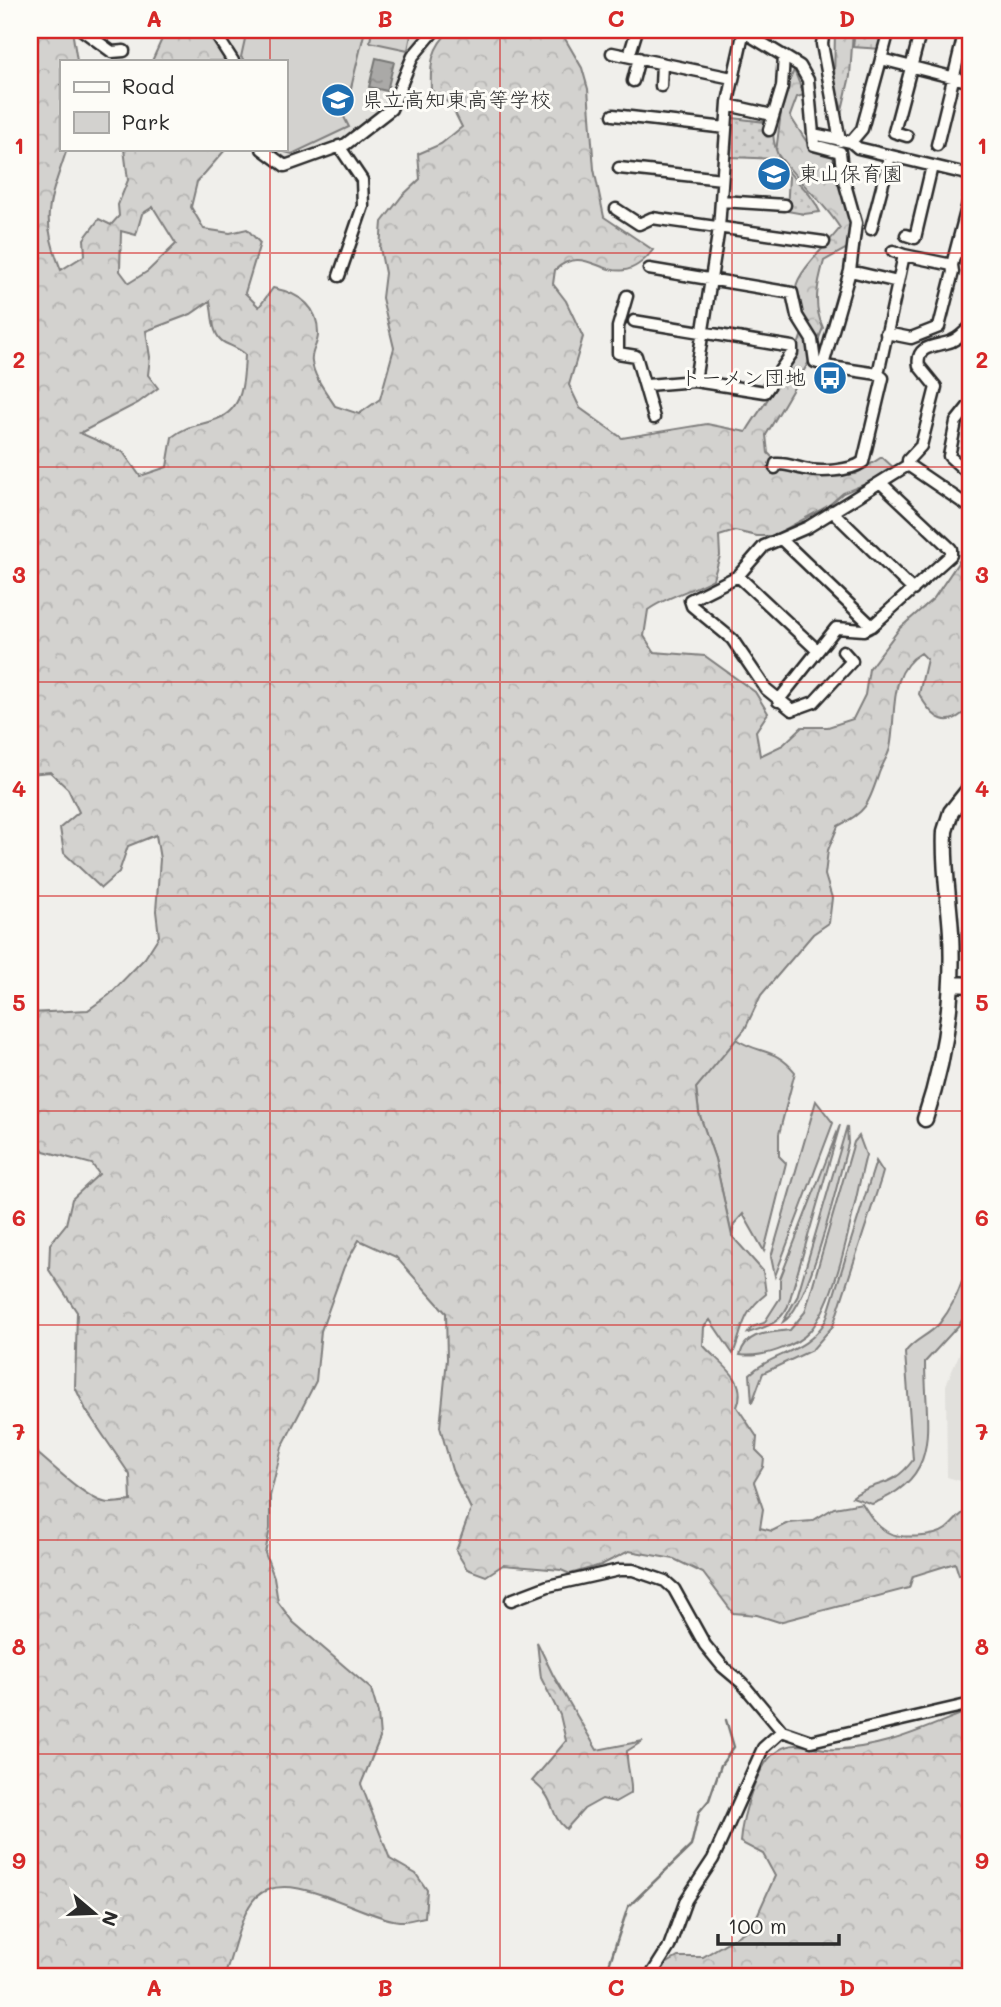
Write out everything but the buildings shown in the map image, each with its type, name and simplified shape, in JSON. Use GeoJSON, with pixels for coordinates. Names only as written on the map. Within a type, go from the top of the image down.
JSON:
{"type":"FeatureCollection","features":[{"type":"Feature","properties":{"kind":"street"},"geometry":{"type":"LineString","coordinates":[[82,30],[112,52],[124,51]]}},
{"type":"Feature","properties":{"kind":"street"},"geometry":{"type":"LineString","coordinates":[[213,30],[232,60]]}},
{"type":"Feature","properties":{"kind":"street"},"geometry":{"type":"LineString","coordinates":[[263,150],[285,166],[339,146],[368,129],[391,109],[413,57],[435,30]]}},
{"type":"Feature","properties":{"kind":"street"},"geometry":{"type":"LineString","coordinates":[[633,81],[637,30]]}},
{"type":"Feature","properties":{"kind":"street"},"geometry":{"type":"LineString","coordinates":[[824,30],[822,44],[846,142]]}},
{"type":"Feature","properties":{"kind":"street"},"geometry":{"type":"LineString","coordinates":[[846,142],[862,129],[889,30]]}},
{"type":"Feature","properties":{"kind":"street"},"geometry":{"type":"LineString","coordinates":[[907,136],[894,132],[921,30]]}},
{"type":"Feature","properties":{"kind":"street"},"geometry":{"type":"LineString","coordinates":[[937,145],[965,30]]}},
{"type":"Feature","properties":{"kind":"street"},"geometry":{"type":"LineString","coordinates":[[695,381],[719,228],[728,105],[744,31],[800,66],[808,80],[814,145],[840,152],[843,177],[856,223],[850,271],[823,365]]}},
{"type":"Feature","properties":{"kind":"street"},"geometry":{"type":"LineString","coordinates":[[612,53],[732,78]]}},
{"type":"Feature","properties":{"kind":"street"},"geometry":{"type":"LineString","coordinates":[[769,130],[782,87],[784,56]]}},
{"type":"Feature","properties":{"kind":"street"},"geometry":{"type":"LineString","coordinates":[[881,60],[971,82]]}},
{"type":"Feature","properties":{"kind":"street"},"geometry":{"type":"LineString","coordinates":[[661,86],[662,63]]}},
{"type":"Feature","properties":{"kind":"street"},"geometry":{"type":"LineString","coordinates":[[728,105],[772,115]]}},
{"type":"Feature","properties":{"kind":"street"},"geometry":{"type":"LineString","coordinates":[[614,115],[726,128]]}},
{"type":"Feature","properties":{"kind":"street"},"geometry":{"type":"LineString","coordinates":[[813,134],[846,142],[858,148],[971,175]]}},
{"type":"Feature","properties":{"kind":"street"},"geometry":{"type":"LineString","coordinates":[[339,146],[362,180],[363,206],[339,276]]}},
{"type":"Feature","properties":{"kind":"street"},"geometry":{"type":"LineString","coordinates":[[871,229],[890,156]]}},
{"type":"Feature","properties":{"kind":"street"},"geometry":{"type":"LineString","coordinates":[[906,235],[915,238],[932,166]]}},
{"type":"Feature","properties":{"kind":"street"},"geometry":{"type":"LineString","coordinates":[[620,168],[722,179]]}},
{"type":"Feature","properties":{"kind":"street"},"geometry":{"type":"LineString","coordinates":[[886,333],[911,338],[939,327],[971,192]]}},
{"type":"Feature","properties":{"kind":"street"},"geometry":{"type":"LineString","coordinates":[[721,201],[785,205]]}},
{"type":"Feature","properties":{"kind":"street"},"geometry":{"type":"LineString","coordinates":[[616,209],[639,224],[653,218],[824,242]]}},
{"type":"Feature","properties":{"kind":"street"},"geometry":{"type":"LineString","coordinates":[[893,251],[952,265]]}},
{"type":"Feature","properties":{"kind":"street"},"geometry":{"type":"LineString","coordinates":[[956,251],[971,254]]}},
{"type":"Feature","properties":{"kind":"street"},"geometry":{"type":"LineString","coordinates":[[878,374],[904,255]]}},
{"type":"Feature","properties":{"kind":"street"},"geometry":{"type":"LineString","coordinates":[[649,269],[792,293],[797,316],[813,340],[815,362],[878,374],[883,378],[863,462],[853,469],[806,470],[786,463],[776,464],[775,468]]}},
{"type":"Feature","properties":{"kind":"street"},"geometry":{"type":"LineString","coordinates":[[850,271],[898,282]]}},
{"type":"Feature","properties":{"kind":"street"},"geometry":{"type":"LineString","coordinates":[[627,296],[618,327],[618,353],[636,356],[647,385],[654,418]]}},
{"type":"Feature","properties":{"kind":"street"},"geometry":{"type":"LineString","coordinates":[[635,321],[792,347],[792,353],[765,392],[695,381],[647,385]]}},
{"type":"Feature","properties":{"kind":"street"},"geometry":{"type":"LineString","coordinates":[[908,466],[908,460],[921,446],[936,387],[919,366],[921,352],[925,348],[956,339],[971,326]]}},
{"type":"Feature","properties":{"kind":"street"},"geometry":{"type":"LineString","coordinates":[[970,472],[948,456],[956,422],[971,403]]}},
{"type":"Feature","properties":{"kind":"street"},"geometry":{"type":"LineString","coordinates":[[843,651],[852,661],[814,702],[799,711],[778,701],[766,689],[732,639],[692,606],[690,600],[738,576],[764,546],[832,512],[908,466]]}},
{"type":"Feature","properties":{"kind":"street"},"geometry":{"type":"LineString","coordinates":[[908,466],[971,508]]}},
{"type":"Feature","properties":{"kind":"street"},"geometry":{"type":"LineString","coordinates":[[778,701],[836,628],[864,630],[872,626],[951,555],[951,549],[881,483]]}},
{"type":"Feature","properties":{"kind":"street"},"geometry":{"type":"LineString","coordinates":[[832,512],[913,590]]}},
{"type":"Feature","properties":{"kind":"street"},"geometry":{"type":"LineString","coordinates":[[781,539],[872,626]]}},
{"type":"Feature","properties":{"kind":"street"},"geometry":{"type":"LineString","coordinates":[[738,576],[817,650]]}},
{"type":"Feature","properties":{"kind":"street"},"geometry":{"type":"LineString","coordinates":[[925,1119],[940,1076],[948,1032],[952,984],[945,831],[951,812],[971,787]]}},
{"type":"Feature","properties":{"kind":"street"},"geometry":{"type":"LineString","coordinates":[[952,984],[971,985]]}},
{"type":"Feature","properties":{"kind":"street"},"geometry":{"type":"LineString","coordinates":[[30,1281],[30,1289]]}},
{"type":"Feature","properties":{"kind":"street"},"geometry":{"type":"LineString","coordinates":[[511,1600],[548,1586],[620,1570],[633,1570],[665,1581],[674,1589],[705,1645],[782,1731],[811,1741],[971,1704]]}},
{"type":"Feature","properties":{"kind":"street"},"geometry":{"type":"LineString","coordinates":[[650,1977],[668,1947],[686,1900],[713,1859],[763,1748],[782,1731]]}},
{"type":"Feature","properties":{"kind":"shaded area","name":"県立高知東高等学校"},"geometry":{"type":"Polygon","coordinates":[[[216,30],[432,30],[410,54],[388,108],[345,140],[284,163],[267,150],[287,150],[287,60],[235,60],[216,30]]]}},
{"type":"Feature","properties":{"kind":"shaded area"},"geometry":{"type":"Polygon","coordinates":[[[971,1336],[971,1484],[947,1477],[946,1385],[960,1352],[971,1336]]]}},
{"type":"Feature","properties":{"kind":"green space"},"geometry":{"type":"Polygon","coordinates":[[[30,30],[72,30],[77,60],[60,60],[60,150],[67,150],[52,196],[49,222],[50,236],[61,270],[85,255],[84,239],[99,219],[111,225],[119,216],[118,205],[128,180],[124,150],[225,150],[197,182],[191,207],[204,229],[230,233],[247,229],[260,243],[245,293],[259,307],[273,288],[291,293],[305,302],[315,316],[317,325],[318,338],[312,359],[318,380],[335,406],[359,414],[380,399],[394,348],[382,298],[385,273],[380,248],[382,222],[402,196],[420,179],[418,154],[441,144],[462,127],[451,105],[431,90],[432,65],[439,43],[451,30],[567,30],[564,37],[582,68],[588,89],[594,169],[604,217],[653,250],[639,264],[626,270],[614,270],[579,260],[568,262],[555,270],[553,284],[566,301],[583,337],[569,385],[580,408],[622,438],[707,424],[746,432],[792,358],[804,325],[796,293],[798,281],[807,266],[840,228],[776,152],[783,96],[794,70],[804,95],[797,97],[790,116],[810,147],[834,153],[834,168],[850,204],[851,220],[847,248],[824,261],[817,295],[823,328],[810,360],[766,435],[768,453],[785,470],[832,475],[855,474],[882,457],[894,468],[875,480],[843,493],[828,506],[773,536],[735,531],[719,536],[720,556],[713,579],[648,610],[644,636],[654,652],[705,656],[755,692],[768,713],[756,731],[760,756],[783,745],[802,727],[828,727],[853,719],[865,695],[869,669],[900,628],[934,598],[962,557],[971,556],[971,718],[962,714],[948,720],[937,717],[919,694],[927,659],[921,653],[910,661],[903,671],[895,696],[890,748],[866,806],[838,826],[828,850],[825,875],[832,898],[829,923],[813,934],[761,995],[745,1029],[696,1088],[699,1113],[715,1159],[732,1236],[763,1271],[766,1294],[747,1315],[733,1354],[710,1320],[704,1327],[703,1345],[736,1380],[740,1397],[737,1407],[757,1437],[756,1450],[764,1458],[763,1467],[754,1482],[763,1509],[760,1528],[772,1531],[788,1523],[812,1521],[834,1508],[862,1503],[876,1523],[887,1532],[908,1537],[925,1536],[941,1532],[971,1509],[971,1572],[959,1575],[955,1563],[913,1576],[909,1588],[779,1622],[757,1615],[733,1613],[703,1573],[674,1559],[629,1551],[601,1565],[570,1574],[561,1570],[503,1565],[486,1576],[467,1569],[456,1551],[471,1509],[452,1470],[440,1427],[447,1359],[446,1313],[396,1257],[359,1240],[344,1267],[321,1331],[316,1381],[282,1447],[270,1496],[270,1529],[265,1553],[274,1577],[278,1602],[293,1622],[371,1689],[378,1713],[380,1738],[361,1784],[390,1859],[416,1874],[427,1890],[425,1917],[399,1921],[383,1918],[305,1890],[287,1887],[270,1889],[250,1904],[224,1977],[30,1977],[30,1447],[68,1480],[99,1501],[131,1501],[130,1475],[86,1410],[75,1387],[77,1312],[49,1270],[50,1244],[66,1224],[72,1199],[99,1174],[92,1164],[44,1151],[30,1135],[30,1013],[88,1010],[109,995],[145,958],[159,936],[156,911],[160,859],[156,835],[128,846],[119,872],[101,888],[64,853],[60,828],[79,812],[68,789],[50,772],[30,774],[30,30]],[[153,207],[142,214],[136,235],[121,231],[120,271],[129,283],[148,271],[176,244],[153,207]],[[210,301],[191,314],[146,331],[150,357],[148,375],[158,388],[138,403],[80,433],[123,452],[140,476],[167,467],[172,437],[189,427],[226,414],[233,408],[241,392],[245,354],[220,340],[213,324],[210,301]]]}},
{"type":"Feature","properties":{"kind":"green space"},"geometry":{"type":"Polygon","coordinates":[[[166,30],[209,30],[229,60],[152,60],[166,30]]]}},
{"type":"Feature","properties":{"kind":"green space"},"geometry":{"type":"Polygon","coordinates":[[[247,30],[365,30],[344,117],[349,127],[292,154],[285,152],[287,60],[244,60],[241,57],[247,30]]]}},
{"type":"Feature","properties":{"kind":"green space"},"geometry":{"type":"Polygon","coordinates":[[[372,30],[412,30],[408,50],[370,42],[372,30]]]}},
{"type":"Feature","properties":{"kind":"green space"},"geometry":{"type":"Polygon","coordinates":[[[835,30],[853,30],[850,76],[842,110],[834,83],[835,30]]]}},
{"type":"Feature","properties":{"kind":"green space"},"geometry":{"type":"Polygon","coordinates":[[[855,30],[882,30],[881,49],[853,47],[855,30]]]}},
{"type":"Feature","properties":{"kind":"green space"},"geometry":{"type":"Polygon","coordinates":[[[733,118],[765,122],[765,134],[773,133],[775,147],[785,168],[807,191],[820,212],[804,214],[787,211],[789,177],[775,159],[731,157],[733,118]]]}},
{"type":"Feature","properties":{"kind":"green space"},"geometry":{"type":"Polygon","coordinates":[[[734,1038],[774,1055],[795,1072],[779,1134],[779,1156],[786,1163],[764,1251],[743,1214],[734,1224],[732,1236],[715,1159],[699,1113],[696,1088],[734,1038]]]}},
{"type":"Feature","properties":{"kind":"green space"},"geometry":{"type":"Polygon","coordinates":[[[816,1101],[833,1123],[775,1276],[771,1257],[816,1101]]]}},
{"type":"Feature","properties":{"kind":"green space"},"geometry":{"type":"Polygon","coordinates":[[[840,1125],[788,1306],[776,1321],[748,1333],[752,1327],[764,1323],[780,1298],[780,1279],[840,1125]]]}},
{"type":"Feature","properties":{"kind":"green space"},"geometry":{"type":"Polygon","coordinates":[[[847,1126],[848,1144],[813,1268],[793,1311],[783,1322],[797,1297],[847,1126]]]}},
{"type":"Feature","properties":{"kind":"green space"},"geometry":{"type":"Polygon","coordinates":[[[859,1136],[866,1155],[838,1272],[821,1315],[810,1331],[796,1342],[758,1355],[740,1355],[743,1347],[753,1337],[790,1330],[805,1312],[854,1142],[859,1136]]]}},
{"type":"Feature","properties":{"kind":"green space"},"geometry":{"type":"Polygon","coordinates":[[[876,1161],[883,1172],[833,1326],[812,1350],[763,1373],[752,1403],[750,1374],[809,1340],[826,1320],[876,1161]]]}},
{"type":"Feature","properties":{"kind":"green space"},"geometry":{"type":"Polygon","coordinates":[[[971,1259],[971,1306],[959,1325],[925,1362],[927,1428],[926,1447],[920,1464],[911,1479],[895,1493],[872,1504],[852,1497],[897,1476],[913,1460],[905,1353],[945,1316],[971,1259]]]}},
{"type":"Feature","properties":{"kind":"green space"},"geometry":{"type":"Polygon","coordinates":[[[537,1642],[597,1750],[643,1741],[627,1751],[631,1793],[615,1802],[602,1799],[584,1809],[566,1829],[556,1817],[546,1794],[532,1781],[566,1741],[560,1715],[541,1678],[537,1642]]]}},
{"type":"Feature","properties":{"kind":"green space"},"geometry":{"type":"Polygon","coordinates":[[[971,1710],[971,1977],[652,1977],[662,1966],[678,1957],[703,1957],[752,1927],[775,1876],[763,1854],[740,1842],[757,1778],[763,1766],[779,1750],[790,1745],[826,1749],[864,1747],[918,1731],[971,1710]]]}},
{"type":"Feature","properties":{"kind":"water"},"geometry":{"type":"Polygon","coordinates":[[[376,58],[394,62],[387,91],[369,87],[376,58]]]}},
{"type":"Feature","properties":{"kind":"waterway"},"geometry":{"type":"LineString","coordinates":[[605,1977],[628,1907],[691,1846],[699,1812],[709,1800],[721,1765],[734,1747],[726,1720]]}},
{"type":"Feature","properties":{"kind":"place","name":"県立高知東高等学校"},"geometry":{"type":"Point","coordinates":[338,100]}},
{"type":"Feature","properties":{"kind":"place","name":"東山保育園"},"geometry":{"type":"Point","coordinates":[774,174]}},
{"type":"Feature","properties":{"kind":"place","name":"トーメン団地"},"geometry":{"type":"Point","coordinates":[830,378]}}]}
